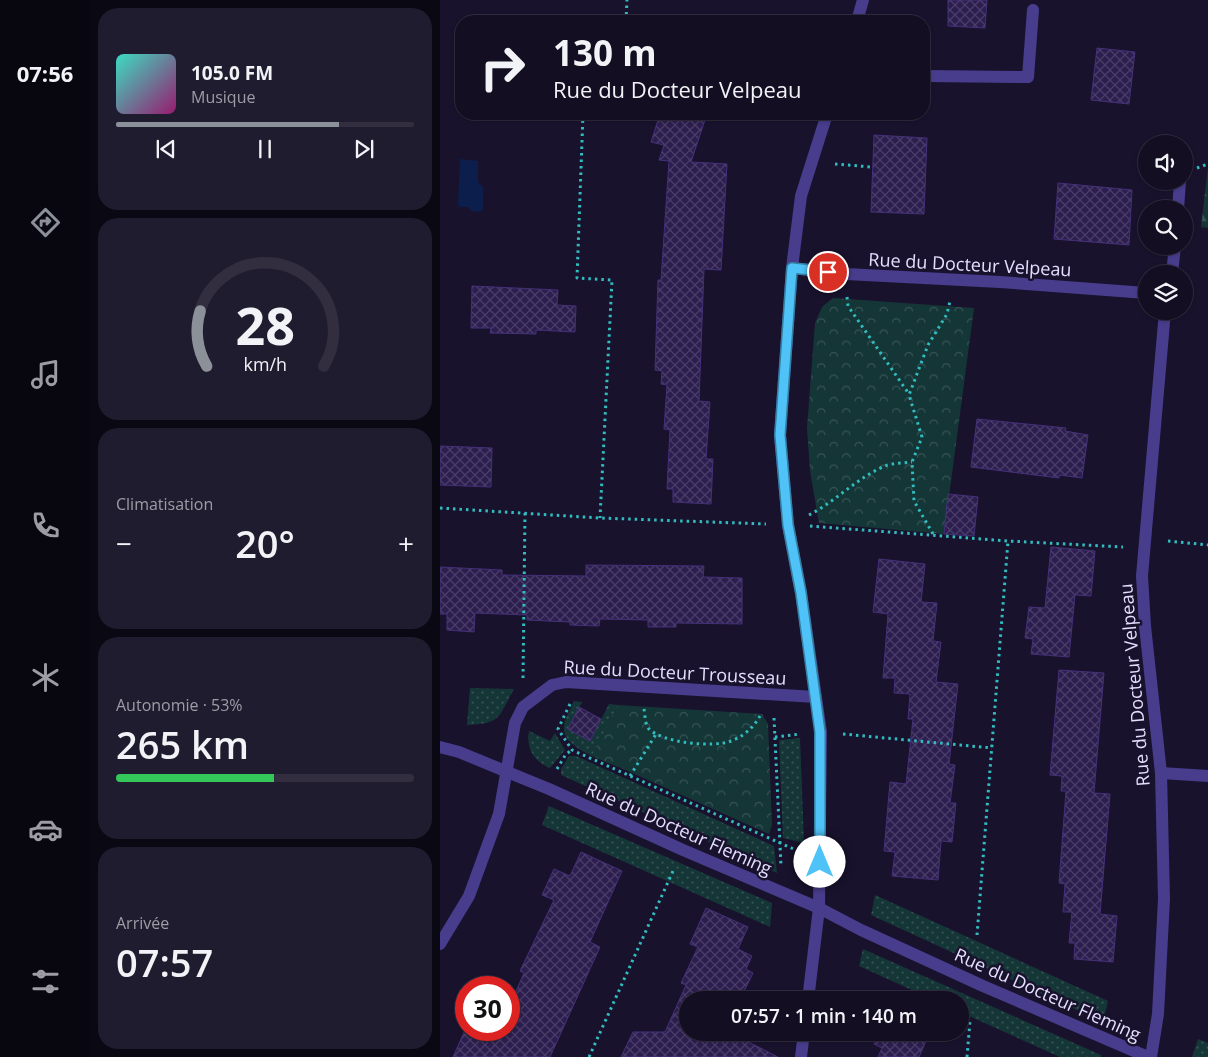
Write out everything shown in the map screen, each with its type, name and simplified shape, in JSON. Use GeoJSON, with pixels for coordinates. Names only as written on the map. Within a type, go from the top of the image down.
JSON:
{"type":"FeatureCollection","features":[{"type":"Feature","properties":{"kind":"street"},"geometry":{"type":"LineString","coordinates":[[859,15],[863,0]]}},
{"type":"Feature","properties":{"kind":"street"},"geometry":{"type":"LineString","coordinates":[[930,76],[1028,77],[1033,10]]}},
{"type":"Feature","properties":{"kind":"street"},"geometry":{"type":"LineString","coordinates":[[809,991],[820,908],[820,732],[801,593],[788,525],[780,435],[792,268],[800,196],[825,120]]}},
{"type":"Feature","properties":{"kind":"street","name":"Rue du Docteur Velpeau"},"geometry":{"type":"LineString","coordinates":[[792,268],[846,274],[1138,292]]}},
{"type":"Feature","properties":{"kind":"street","name":"Rue du Docteur Velpeau"},"geometry":{"type":"LineString","coordinates":[[1150,1057],[1158,1014],[1164,899],[1161,773],[1145,626],[1144,543],[1165,320]]}},
{"type":"Feature","properties":{"kind":"street","name":"Rue du Docteur Trousseau"},"geometry":{"type":"LineString","coordinates":[[523,706],[552,685],[566,682],[816,697]]}},
{"type":"Feature","properties":{"kind":"street"},"geometry":{"type":"LineString","coordinates":[[440,944],[469,896],[498,814],[508,772],[515,723],[523,706]]}},
{"type":"Feature","properties":{"kind":"street","name":"Rue du Docteur Fleming"},"geometry":{"type":"LineString","coordinates":[[440,747],[459,752],[549,789],[683,850],[820,908],[861,930],[957,974],[1150,1057]]}},
{"type":"Feature","properties":{"kind":"street"},"geometry":{"type":"LineString","coordinates":[[1161,773],[1208,776]]}},
{"type":"Feature","properties":{"kind":"street"},"geometry":{"type":"LineString","coordinates":[[801,1057],[803,1041]]}},
{"type":"Feature","properties":{"kind":"path"},"geometry":{"type":"LineString","coordinates":[[626,15],[627,0]]}},
{"type":"Feature","properties":{"kind":"path"},"geometry":{"type":"LineString","coordinates":[[583,120],[577,278],[612,280],[600,518]]}},
{"type":"Feature","properties":{"kind":"path"},"geometry":{"type":"LineString","coordinates":[[835,164],[871,166]]}},
{"type":"Feature","properties":{"kind":"path"},"geometry":{"type":"LineString","coordinates":[[846,274],[848,306],[909,395],[922,437],[912,462],[914,501],[933,535]]}},
{"type":"Feature","properties":{"kind":"path"},"geometry":{"type":"LineString","coordinates":[[909,395],[928,345],[947,314],[955,280]]}},
{"type":"Feature","properties":{"kind":"path"},"geometry":{"type":"LineString","coordinates":[[788,525],[824,507],[862,478],[886,465],[912,462]]}},
{"type":"Feature","properties":{"kind":"path"},"geometry":{"type":"LineString","coordinates":[[440,508],[600,518],[788,525],[1008,541],[1208,545]]}},
{"type":"Feature","properties":{"kind":"path"},"geometry":{"type":"LineString","coordinates":[[523,706],[525,513]]}},
{"type":"Feature","properties":{"kind":"path"},"geometry":{"type":"LineString","coordinates":[[977,935],[1008,541]]}},
{"type":"Feature","properties":{"kind":"path"},"geometry":{"type":"LineString","coordinates":[[572,699],[558,729],[572,750],[780,844],[804,853]]}},
{"type":"Feature","properties":{"kind":"path"},"geometry":{"type":"LineString","coordinates":[[644,704],[647,726],[656,734],[692,743],[718,745],[730,742],[752,728],[763,711]]}},
{"type":"Feature","properties":{"kind":"path"},"geometry":{"type":"LineString","coordinates":[[773,712],[782,874]]}},
{"type":"Feature","properties":{"kind":"path"},"geometry":{"type":"LineString","coordinates":[[775,737],[820,732],[992,748]]}},
{"type":"Feature","properties":{"kind":"path"},"geometry":{"type":"LineString","coordinates":[[630,776],[656,734]]}},
{"type":"Feature","properties":{"kind":"path"},"geometry":{"type":"LineString","coordinates":[[555,772],[566,754],[572,750]]}},
{"type":"Feature","properties":{"kind":"path"},"geometry":{"type":"LineString","coordinates":[[588,1057],[683,850]]}},
{"type":"Feature","properties":{"kind":"path"},"geometry":{"type":"LineString","coordinates":[[967,1057],[970,1021]]}},
{"type":"Feature","properties":{"kind":"green space"},"geometry":{"type":"Polygon","coordinates":[[[1208,167],[1208,228],[1201,227],[1208,167]]]}},
{"type":"Feature","properties":{"kind":"green space"},"geometry":{"type":"Polygon","coordinates":[[[833,298],[974,308],[944,534],[819,523],[810,471],[807,428],[815,323],[822,307],[833,298]]]}},
{"type":"Feature","properties":{"kind":"green space"},"geometry":{"type":"Polygon","coordinates":[[[470,688],[514,689],[498,717],[493,721],[467,725],[470,688]]]}},
{"type":"Feature","properties":{"kind":"green space"},"geometry":{"type":"Polygon","coordinates":[[[574,701],[582,702],[568,729],[590,741],[609,704],[618,705],[618,767],[594,757],[569,741],[565,734],[564,724],[574,701]]]}},
{"type":"Feature","properties":{"kind":"green space"},"geometry":{"type":"Polygon","coordinates":[[[618,705],[762,714],[768,724],[772,825],[769,834],[592,755],[618,705]]]}},
{"type":"Feature","properties":{"kind":"green space"},"geometry":{"type":"Polygon","coordinates":[[[529,731],[550,741],[555,733],[565,750],[550,768],[532,754],[528,737],[529,731]]]}},
{"type":"Feature","properties":{"kind":"green space"},"geometry":{"type":"Polygon","coordinates":[[[800,738],[804,843],[783,838],[779,740],[800,738]]]}},
{"type":"Feature","properties":{"kind":"green space"},"geometry":{"type":"Polygon","coordinates":[[[569,756],[576,756],[774,846],[777,873],[561,775],[561,769],[569,756]]]}},
{"type":"Feature","properties":{"kind":"green space"},"geometry":{"type":"Polygon","coordinates":[[[549,806],[772,903],[770,927],[542,825],[549,806]]]}},
{"type":"Feature","properties":{"kind":"green space"},"geometry":{"type":"Polygon","coordinates":[[[875,895],[1108,1001],[1103,1022],[871,915],[875,895]]]}},
{"type":"Feature","properties":{"kind":"green space"},"geometry":{"type":"Polygon","coordinates":[[[863,949],[957,991],[914,991],[859,966],[863,949]]]}},
{"type":"Feature","properties":{"kind":"green space"},"geometry":{"type":"Polygon","coordinates":[[[969,996],[1101,1055],[1101,1057],[1060,1057],[969,1016],[969,996]]]}},
{"type":"Feature","properties":{"kind":"green space"},"geometry":{"type":"Polygon","coordinates":[[[1198,1039],[1208,1043],[1208,1057],[1192,1057],[1198,1039]]]}},
{"type":"Feature","properties":{"kind":"water"},"geometry":{"type":"Polygon","coordinates":[[[460,159],[478,161],[478,182],[483,187],[483,209],[480,212],[471,211],[468,207],[460,207],[458,205],[460,159]]]}},
{"type":"Feature","properties":{"kind":"building"},"geometry":{"type":"Polygon","coordinates":[[[948,0],[987,0],[985,28],[948,26],[948,0]]]}},
{"type":"Feature","properties":{"kind":"building"},"geometry":{"type":"Polygon","coordinates":[[[1097,48],[1135,52],[1129,104],[1091,100],[1097,48]]]}},
{"type":"Feature","properties":{"kind":"building"},"geometry":{"type":"Polygon","coordinates":[[[658,120],[705,120],[691,162],[727,164],[721,270],[704,269],[699,401],[710,402],[706,459],[713,459],[711,504],[673,502],[673,489],[667,489],[670,430],[664,429],[667,385],[661,384],[662,371],[655,370],[658,280],[661,280],[669,161],[659,160],[664,145],[651,142],[658,120]]]}},
{"type":"Feature","properties":{"kind":"building"},"geometry":{"type":"Polygon","coordinates":[[[874,135],[927,138],[924,214],[871,212],[874,135]]]}},
{"type":"Feature","properties":{"kind":"building"},"geometry":{"type":"Polygon","coordinates":[[[1058,183],[1132,190],[1129,245],[1054,239],[1058,183]]]}},
{"type":"Feature","properties":{"kind":"building"},"geometry":{"type":"Polygon","coordinates":[[[472,286],[558,290],[557,305],[576,306],[575,332],[536,330],[536,334],[490,333],[491,328],[471,328],[472,286]]]}},
{"type":"Feature","properties":{"kind":"building"},"geometry":{"type":"Polygon","coordinates":[[[977,419],[1066,428],[1065,431],[1088,435],[1082,478],[1059,475],[1059,478],[971,467],[977,419]]]}},
{"type":"Feature","properties":{"kind":"building"},"geometry":{"type":"Polygon","coordinates":[[[440,446],[492,448],[491,487],[440,485],[440,446]]]}},
{"type":"Feature","properties":{"kind":"building"},"geometry":{"type":"Polygon","coordinates":[[[948,494],[978,497],[974,536],[944,534],[948,494]]]}},
{"type":"Feature","properties":{"kind":"building"},"geometry":{"type":"Polygon","coordinates":[[[1051,547],[1095,551],[1091,596],[1075,595],[1069,657],[1031,654],[1033,639],[1025,638],[1029,607],[1045,608],[1051,547]]]}},
{"type":"Feature","properties":{"kind":"building"},"geometry":{"type":"Polygon","coordinates":[[[879,559],[925,564],[921,602],[937,603],[933,641],[941,642],[936,682],[958,684],[949,764],[955,765],[950,803],[956,803],[952,842],[941,841],[938,880],[892,876],[895,852],[884,851],[890,782],[906,784],[913,719],[908,719],[910,694],[894,693],[895,678],[883,678],[888,614],[873,612],[879,559]]]}},
{"type":"Feature","properties":{"kind":"building"},"geometry":{"type":"Polygon","coordinates":[[[586,565],[704,566],[703,577],[742,578],[742,624],[676,623],[676,627],[648,627],[648,620],[600,619],[599,626],[570,625],[570,622],[527,620],[527,615],[475,613],[474,632],[447,630],[447,614],[440,614],[440,567],[502,570],[502,575],[586,576],[586,565]]]}},
{"type":"Feature","properties":{"kind":"building"},"geometry":{"type":"Polygon","coordinates":[[[1059,670],[1104,673],[1094,793],[1110,794],[1100,914],[1117,916],[1113,962],[1074,959],[1075,943],[1069,943],[1072,912],[1063,912],[1065,884],[1059,883],[1066,791],[1061,791],[1062,776],[1050,775],[1059,670]]]}},
{"type":"Feature","properties":{"kind":"building"},"geometry":{"type":"Polygon","coordinates":[[[579,707],[601,719],[590,741],[568,729],[579,707]]]}},
{"type":"Feature","properties":{"kind":"building"},"geometry":{"type":"Polygon","coordinates":[[[581,852],[622,871],[590,942],[600,947],[550,1057],[453,1057],[460,1041],[520,1041],[520,982],[524,973],[520,971],[554,900],[542,895],[554,869],[570,876],[581,852]]]}},
{"type":"Feature","properties":{"kind":"building"},"geometry":{"type":"Polygon","coordinates":[[[706,908],[748,927],[738,949],[752,956],[746,969],[753,973],[744,991],[683,991],[686,985],[681,983],[698,947],[690,944],[706,908]]]}},
{"type":"Feature","properties":{"kind":"building"},"geometry":{"type":"Polygon","coordinates":[[[679,1001],[679,1041],[747,1041],[778,1057],[621,1057],[633,1032],[665,1032],[679,1001]]]}},
{"type":"Feature","properties":{"kind":"building"},"geometry":{"type":"Polygon","coordinates":[[[875,1041],[926,1041],[919,1057],[878,1057],[882,1048],[874,1044],[875,1041]]]}},
{"type":"Feature","properties":{"kind":"route"},"geometry":{"type":"LineString","coordinates":[[820,862],[820,732],[801,593],[788,525],[780,435],[792,268],[828,272]]}}]}
